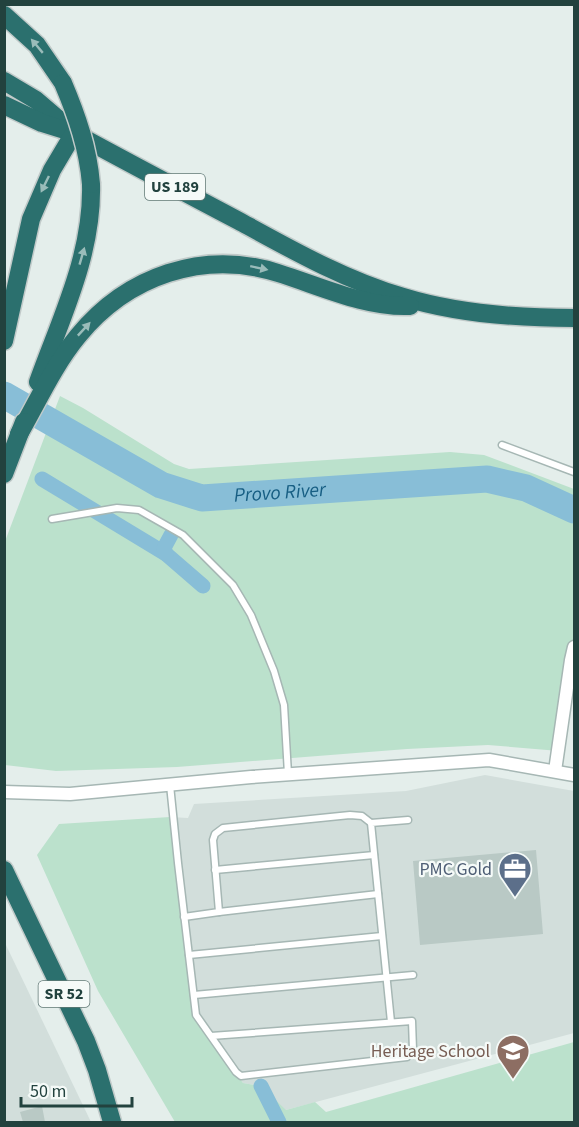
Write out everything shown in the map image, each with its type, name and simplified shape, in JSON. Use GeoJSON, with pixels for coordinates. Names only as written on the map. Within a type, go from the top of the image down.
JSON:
{"type":"FeatureCollection","features":[{"type":"Feature","properties":{"kind":"highway"},"geometry":{"type":"LineString","coordinates":[[4,15],[37,45],[63,83],[79,122],[91,184],[91,216],[87,240],[74,285],[46,374],[4,474]]}},
{"type":"Feature","properties":{"kind":"highway","name":"US 189"},"geometry":{"type":"LineString","coordinates":[[4,81],[36,100],[74,133]]}},
{"type":"Feature","properties":{"kind":"highway","name":"US 189"},"geometry":{"type":"LineString","coordinates":[[4,105],[42,123],[74,133],[321,264],[387,292],[435,305],[509,316],[574,318]]}},
{"type":"Feature","properties":{"kind":"highway"},"geometry":{"type":"LineString","coordinates":[[5,340],[31,219],[52,170],[74,133]]}},
{"type":"Feature","properties":{"kind":"highway"},"geometry":{"type":"LineString","coordinates":[[46,374],[109,304],[150,279],[184,267],[212,264],[251,266],[369,302],[402,306],[435,305]]}},
{"type":"Feature","properties":{"kind":"highway","name":"SR 52"},"geometry":{"type":"LineString","coordinates":[[4,870],[86,1041],[100,1078],[112,1122]]}},
{"type":"Feature","properties":{"kind":"street"},"geometry":{"type":"LineString","coordinates":[[555,771],[574,647]]}},
{"type":"Feature","properties":{"kind":"street"},"geometry":{"type":"LineString","coordinates":[[4,792],[70,794],[288,774],[489,760],[574,775]]}},
{"type":"Feature","properties":{"kind":"lane"},"geometry":{"type":"LineString","coordinates":[[502,445],[574,472]]}},
{"type":"Feature","properties":{"kind":"lane"},"geometry":{"type":"LineString","coordinates":[[52,519],[117,508],[139,510],[183,535],[233,585],[252,615],[274,671],[284,705],[288,774]]}},
{"type":"Feature","properties":{"kind":"lane"},"geometry":{"type":"LineString","coordinates":[[170,784],[196,1015],[236,1072],[241,1076],[407,1057],[413,1050],[412,1021],[211,1036]]}},
{"type":"Feature","properties":{"kind":"lane"},"geometry":{"type":"LineString","coordinates":[[219,912],[213,840],[215,834],[223,828],[350,815],[362,816],[371,823],[408,820]]}},
{"type":"Feature","properties":{"kind":"lane"},"geometry":{"type":"LineString","coordinates":[[371,823],[391,1022]]}},
{"type":"Feature","properties":{"kind":"lane"},"geometry":{"type":"LineString","coordinates":[[216,870],[374,855]]}},
{"type":"Feature","properties":{"kind":"lane"},"geometry":{"type":"LineString","coordinates":[[184,916],[378,894]]}},
{"type":"Feature","properties":{"kind":"lane"},"geometry":{"type":"LineString","coordinates":[[189,955],[382,936]]}},
{"type":"Feature","properties":{"kind":"lane"},"geometry":{"type":"LineString","coordinates":[[194,995],[413,975]]}},
{"type":"Feature","properties":{"kind":"shaded area"},"geometry":{"type":"Polygon","coordinates":[[[485,775],[574,791],[574,1033],[286,1110],[292,1122],[238,1122],[285,1110],[261,1086],[243,1083],[195,1016],[170,817],[188,818],[194,804],[406,791],[485,775]]]}},
{"type":"Feature","properties":{"kind":"shaded area"},"geometry":{"type":"Polygon","coordinates":[[[5,943],[91,1122],[5,1122],[5,943]]]}},
{"type":"Feature","properties":{"kind":"green space"},"geometry":{"type":"Polygon","coordinates":[[[60,396],[174,464],[189,469],[450,452],[484,455],[574,489],[574,647],[559,751],[488,745],[177,767],[56,771],[5,765],[4,544],[60,396]]]}},
{"type":"Feature","properties":{"kind":"green space"},"geometry":{"type":"Polygon","coordinates":[[[170,817],[195,1016],[243,1083],[261,1086],[286,1110],[315,1102],[326,1112],[574,1042],[574,1122],[175,1122],[98,991],[37,855],[59,824],[170,817]]]}},
{"type":"Feature","properties":{"kind":"building"},"geometry":{"type":"Polygon","coordinates":[[[536,850],[543,934],[420,945],[413,861],[536,850]]]}},
{"type":"Feature","properties":{"kind":"building"},"geometry":{"type":"Polygon","coordinates":[[[42,1106],[45,1122],[23,1122],[20,1112],[42,1106]]]}},
{"type":"Feature","properties":{"kind":"waterway","name":"Provo River"},"geometry":{"type":"LineString","coordinates":[[4,395],[161,485],[202,498],[487,479],[526,488],[574,510]]}},
{"type":"Feature","properties":{"kind":"waterway"},"geometry":{"type":"LineString","coordinates":[[42,479],[166,554],[203,586]]}},
{"type":"Feature","properties":{"kind":"waterway"},"geometry":{"type":"LineString","coordinates":[[166,554],[164,548],[171,535]]}},
{"type":"Feature","properties":{"kind":"waterway"},"geometry":{"type":"LineString","coordinates":[[261,1086],[279,1122]]}},
{"type":"Feature","properties":{"kind":"place","name":"PMC Gold"},"geometry":{"type":"Point","coordinates":[515,898]}},
{"type":"Feature","properties":{"kind":"place","name":"Heritage School"},"geometry":{"type":"Point","coordinates":[513,1080]}}]}
